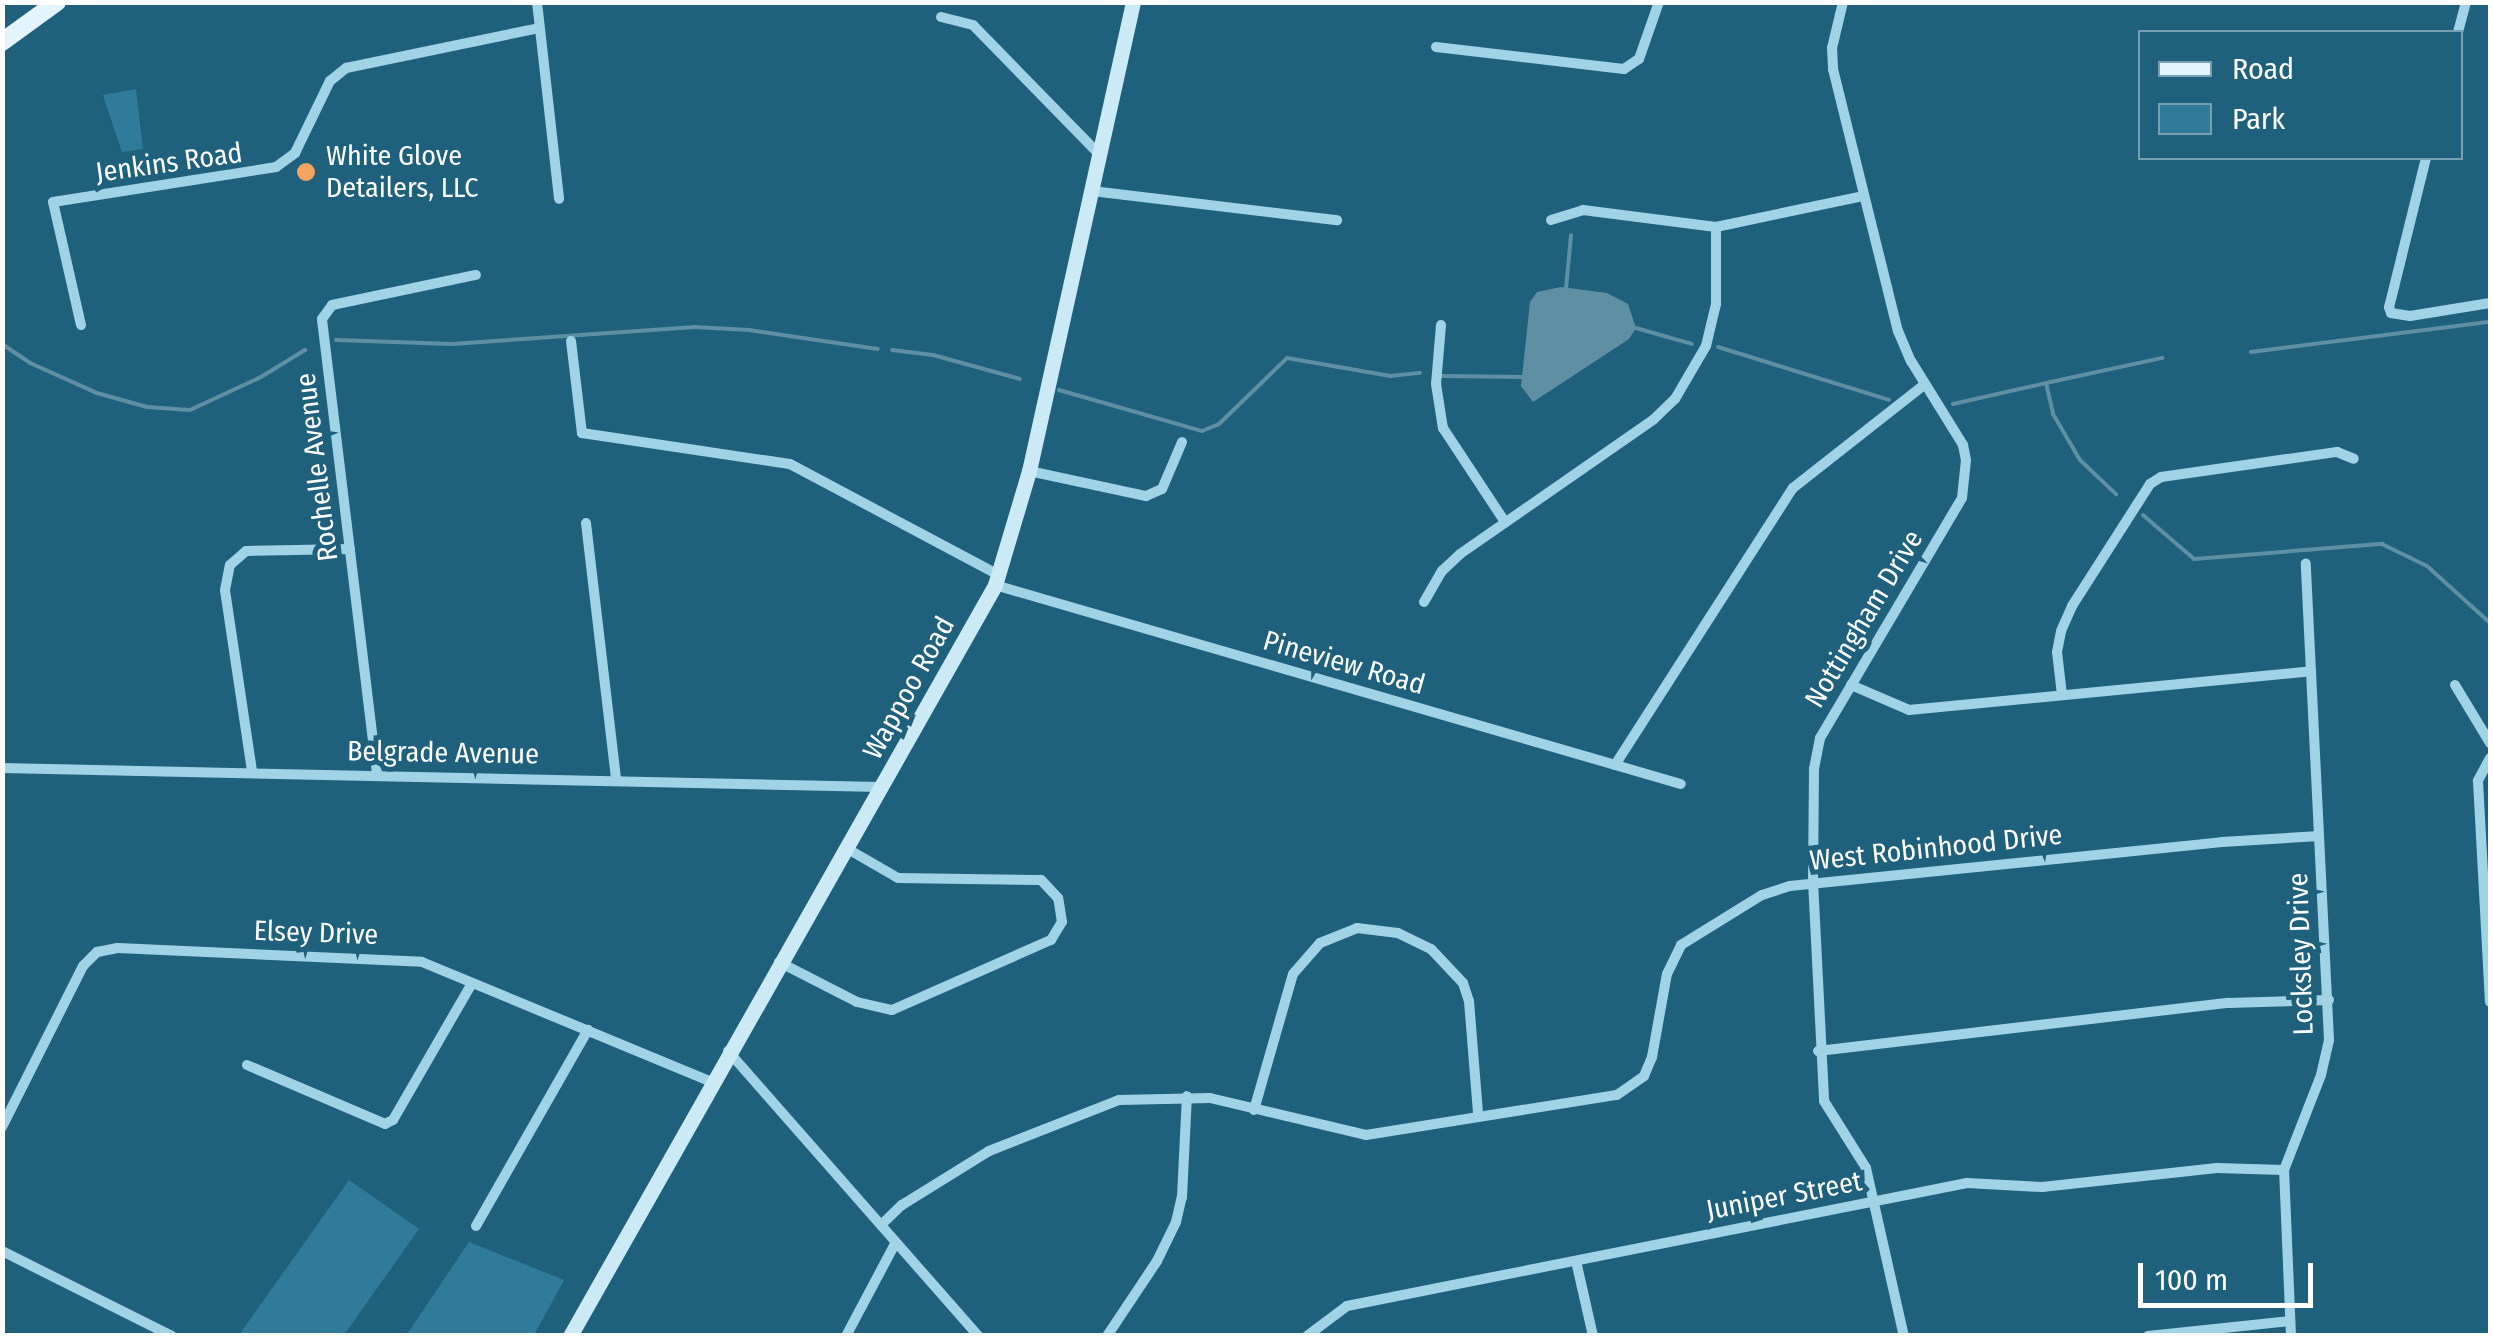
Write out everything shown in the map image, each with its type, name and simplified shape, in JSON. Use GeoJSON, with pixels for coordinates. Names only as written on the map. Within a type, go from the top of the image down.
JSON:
{"type":"FeatureCollection","features":[{"type":"Feature","properties":{"kind":"main road"},"geometry":{"type":"LineString","coordinates":[[2,42],[57,2]]}},
{"type":"Feature","properties":{"kind":"main road","name":"Wappoo Road"},"geometry":{"type":"LineString","coordinates":[[570,1336],[710,1081],[882,788],[997,580],[1029,471],[1133,2]]}},
{"type":"Feature","properties":{"kind":"street"},"geometry":{"type":"LineString","coordinates":[[537,2],[559,199]]}},
{"type":"Feature","properties":{"kind":"street"},"geometry":{"type":"LineString","coordinates":[[1436,47],[1624,69],[1638,59],[1659,2]]}},
{"type":"Feature","properties":{"kind":"street"},"geometry":{"type":"LineString","coordinates":[[1615,765],[1793,488],[1924,385],[1898,330],[1833,69],[1832,48],[1842,2]]}},
{"type":"Feature","properties":{"kind":"street"},"geometry":{"type":"LineString","coordinates":[[2459,30],[2466,2]]}},
{"type":"Feature","properties":{"kind":"street"},"geometry":{"type":"LineString","coordinates":[[942,17],[973,26],[1100,155]]}},
{"type":"Feature","properties":{"kind":"street","name":"Jenkins Road"},"geometry":{"type":"LineString","coordinates":[[80,324],[53,202],[276,168],[295,153],[330,82],[346,68],[539,28]]}},
{"type":"Feature","properties":{"kind":"street"},"geometry":{"type":"LineString","coordinates":[[2425,160],[2388,307],[2391,313],[2410,316],[2490,304]]}},
{"type":"Feature","properties":{"kind":"street"},"geometry":{"type":"LineString","coordinates":[[1092,191],[1336,220]]}},
{"type":"Feature","properties":{"kind":"street"},"geometry":{"type":"LineString","coordinates":[[1551,220],[1583,210],[1716,227],[1863,196]]}},
{"type":"Feature","properties":{"kind":"street"},"geometry":{"type":"LineString","coordinates":[[1424,602],[1442,571],[1654,419],[1683,388],[1706,346],[1716,304],[1716,227]]}},
{"type":"Feature","properties":{"kind":"street","name":"Rochelle Avenue"},"geometry":{"type":"LineString","coordinates":[[377,774],[322,319],[327,308],[476,275]]}},
{"type":"Feature","properties":{"kind":"street"},"geometry":{"type":"LineString","coordinates":[[1440,324],[1436,384],[1443,428],[1506,522]]}},
{"type":"Feature","properties":{"kind":"street","name":"Pineview Road"},"geometry":{"type":"LineString","coordinates":[[571,341],[582,433],[790,464],[997,580],[1682,784]]}},
{"type":"Feature","properties":{"kind":"street","name":"Nottingham Drive"},"geometry":{"type":"LineString","coordinates":[[1904,1336],[1866,1168],[1824,1100],[1818,1051],[1814,770],[1820,738],[1962,498],[1966,471],[1962,445],[1924,385]]}},
{"type":"Feature","properties":{"kind":"street"},"geometry":{"type":"LineString","coordinates":[[1029,471],[1146,496],[1162,489],[1182,442]]}},
{"type":"Feature","properties":{"kind":"street"},"geometry":{"type":"LineString","coordinates":[[2062,695],[2058,652],[2061,631],[2072,606],[2150,484],[2162,477],[2337,452],[2354,459]]}},
{"type":"Feature","properties":{"kind":"street"},"geometry":{"type":"LineString","coordinates":[[586,523],[616,780]]}},
{"type":"Feature","properties":{"kind":"street"},"geometry":{"type":"LineString","coordinates":[[252,771],[225,590],[230,564],[246,551],[350,549]]}},
{"type":"Feature","properties":{"kind":"street","name":"Locksley Drive"},"geometry":{"type":"LineString","coordinates":[[2291,1336],[2284,1170],[2321,1075],[2329,1040],[2306,564]]}},
{"type":"Feature","properties":{"kind":"street"},"geometry":{"type":"LineString","coordinates":[[1851,685],[1909,710],[2311,672]]}},
{"type":"Feature","properties":{"kind":"street"},"geometry":{"type":"LineString","coordinates":[[2455,685],[2490,743]]}},
{"type":"Feature","properties":{"kind":"street"},"geometry":{"type":"LineString","coordinates":[[2490,758],[2478,780],[2490,1002]]}},
{"type":"Feature","properties":{"kind":"street","name":"Belgrade Avenue"},"geometry":{"type":"LineString","coordinates":[[2,768],[882,788]]}},
{"type":"Feature","properties":{"kind":"street","name":"West Robinhood Drive"},"geometry":{"type":"LineString","coordinates":[[881,1225],[902,1206],[990,1151],[1119,1100],[1187,1096],[1366,1135],[1478,1114],[1604,1100],[1634,1086],[1644,1076],[1652,1057],[1667,974],[1681,945],[1762,895],[1813,881],[1856,881],[2222,842],[2319,836]]}},
{"type":"Feature","properties":{"kind":"street"},"geometry":{"type":"LineString","coordinates":[[779,962],[856,1002],[892,1010],[1051,940],[1062,922],[1058,898],[1041,880],[898,878],[846,848]]}},
{"type":"Feature","properties":{"kind":"street"},"geometry":{"type":"LineString","coordinates":[[1254,1110],[1293,974],[1320,943],[1357,928],[1398,933],[1431,949],[1462,983],[1468,1000],[1478,1114]]}},
{"type":"Feature","properties":{"kind":"street","name":"Elsey Drive"},"geometry":{"type":"LineString","coordinates":[[2,1127],[82,966],[97,952],[118,948],[404,958],[710,1081]]}},
{"type":"Feature","properties":{"kind":"street"},"geometry":{"type":"LineString","coordinates":[[247,1065],[385,1124],[393,1120],[472,983]]}},
{"type":"Feature","properties":{"kind":"street"},"geometry":{"type":"LineString","coordinates":[[1818,1051],[2228,1004],[2329,1000]]}},
{"type":"Feature","properties":{"kind":"street"},"geometry":{"type":"LineString","coordinates":[[476,1226],[588,1030]]}},
{"type":"Feature","properties":{"kind":"street"},"geometry":{"type":"LineString","coordinates":[[728,1050],[978,1336]]}},
{"type":"Feature","properties":{"kind":"street"},"geometry":{"type":"LineString","coordinates":[[1107,1336],[1156,1261],[1176,1222],[1182,1196],[1187,1096]]}},
{"type":"Feature","properties":{"kind":"street","name":"Juniper Street"},"geometry":{"type":"LineString","coordinates":[[1308,1336],[1347,1306],[1967,1183],[2042,1186],[2217,1168],[2284,1170]]}},
{"type":"Feature","properties":{"kind":"street"},"geometry":{"type":"LineString","coordinates":[[846,1336],[896,1242]]}},
{"type":"Feature","properties":{"kind":"street"},"geometry":{"type":"LineString","coordinates":[[2,1251],[172,1336]]}},
{"type":"Feature","properties":{"kind":"street"},"geometry":{"type":"LineString","coordinates":[[1576,1261],[1593,1336]]}},
{"type":"Feature","properties":{"kind":"street"},"geometry":{"type":"LineString","coordinates":[[2148,1336],[2290,1321]]}},
{"type":"Feature","properties":{"kind":"green space"},"geometry":{"type":"Polygon","coordinates":[[[136,89],[143,149],[122,152],[103,95],[136,89]]]}},
{"type":"Feature","properties":{"kind":"green space"},"geometry":{"type":"Polygon","coordinates":[[[349,1180],[419,1229],[344,1335],[239,1335],[349,1180]]]}},
{"type":"Feature","properties":{"kind":"green space"},"geometry":{"type":"Polygon","coordinates":[[[469,1242],[564,1280],[534,1335],[408,1333],[469,1242]]]}},
{"type":"Feature","properties":{"kind":"shaded area"},"geometry":{"type":"Polygon","coordinates":[[[1561,287],[1607,293],[1628,304],[1636,328],[1629,339],[1533,402],[1521,386],[1530,302],[1537,292],[1561,287]]]}},
{"type":"Feature","properties":{"kind":"waterway"},"geometry":{"type":"LineString","coordinates":[[1566,288],[1571,235]]}},
{"type":"Feature","properties":{"kind":"waterway"},"geometry":{"type":"LineString","coordinates":[[2251,352],[2490,322]]}},
{"type":"Feature","properties":{"kind":"waterway"},"geometry":{"type":"LineString","coordinates":[[336,340],[452,344],[695,327],[749,330],[878,349]]}},
{"type":"Feature","properties":{"kind":"waterway"},"geometry":{"type":"LineString","coordinates":[[1636,328],[1692,344]]}},
{"type":"Feature","properties":{"kind":"waterway"},"geometry":{"type":"LineString","coordinates":[[2,344],[30,363],[97,393],[147,407],[190,410],[261,377],[305,350]]}},
{"type":"Feature","properties":{"kind":"waterway"},"geometry":{"type":"LineString","coordinates":[[1718,347],[1889,400]]}},
{"type":"Feature","properties":{"kind":"waterway"},"geometry":{"type":"LineString","coordinates":[[892,350],[933,355],[1020,379]]}},
{"type":"Feature","properties":{"kind":"waterway"},"geometry":{"type":"LineString","coordinates":[[1059,390],[1202,431],[1219,424],[1287,358],[1390,376],[1420,373]]}},
{"type":"Feature","properties":{"kind":"waterway"},"geometry":{"type":"LineString","coordinates":[[2046,383],[2162,358]]}},
{"type":"Feature","properties":{"kind":"waterway"},"geometry":{"type":"LineString","coordinates":[[1442,376],[1522,377]]}},
{"type":"Feature","properties":{"kind":"waterway"},"geometry":{"type":"LineString","coordinates":[[1953,404],[2046,383],[2053,414],[2080,460],[2116,494]]}},
{"type":"Feature","properties":{"kind":"waterway"},"geometry":{"type":"LineString","coordinates":[[2143,515],[2194,559],[2382,544],[2427,566],[2490,623]]}},
{"type":"Feature","properties":{"kind":"place","name":"White Glove Detailers, LLC"},"geometry":{"type":"Point","coordinates":[306,172]}}]}
